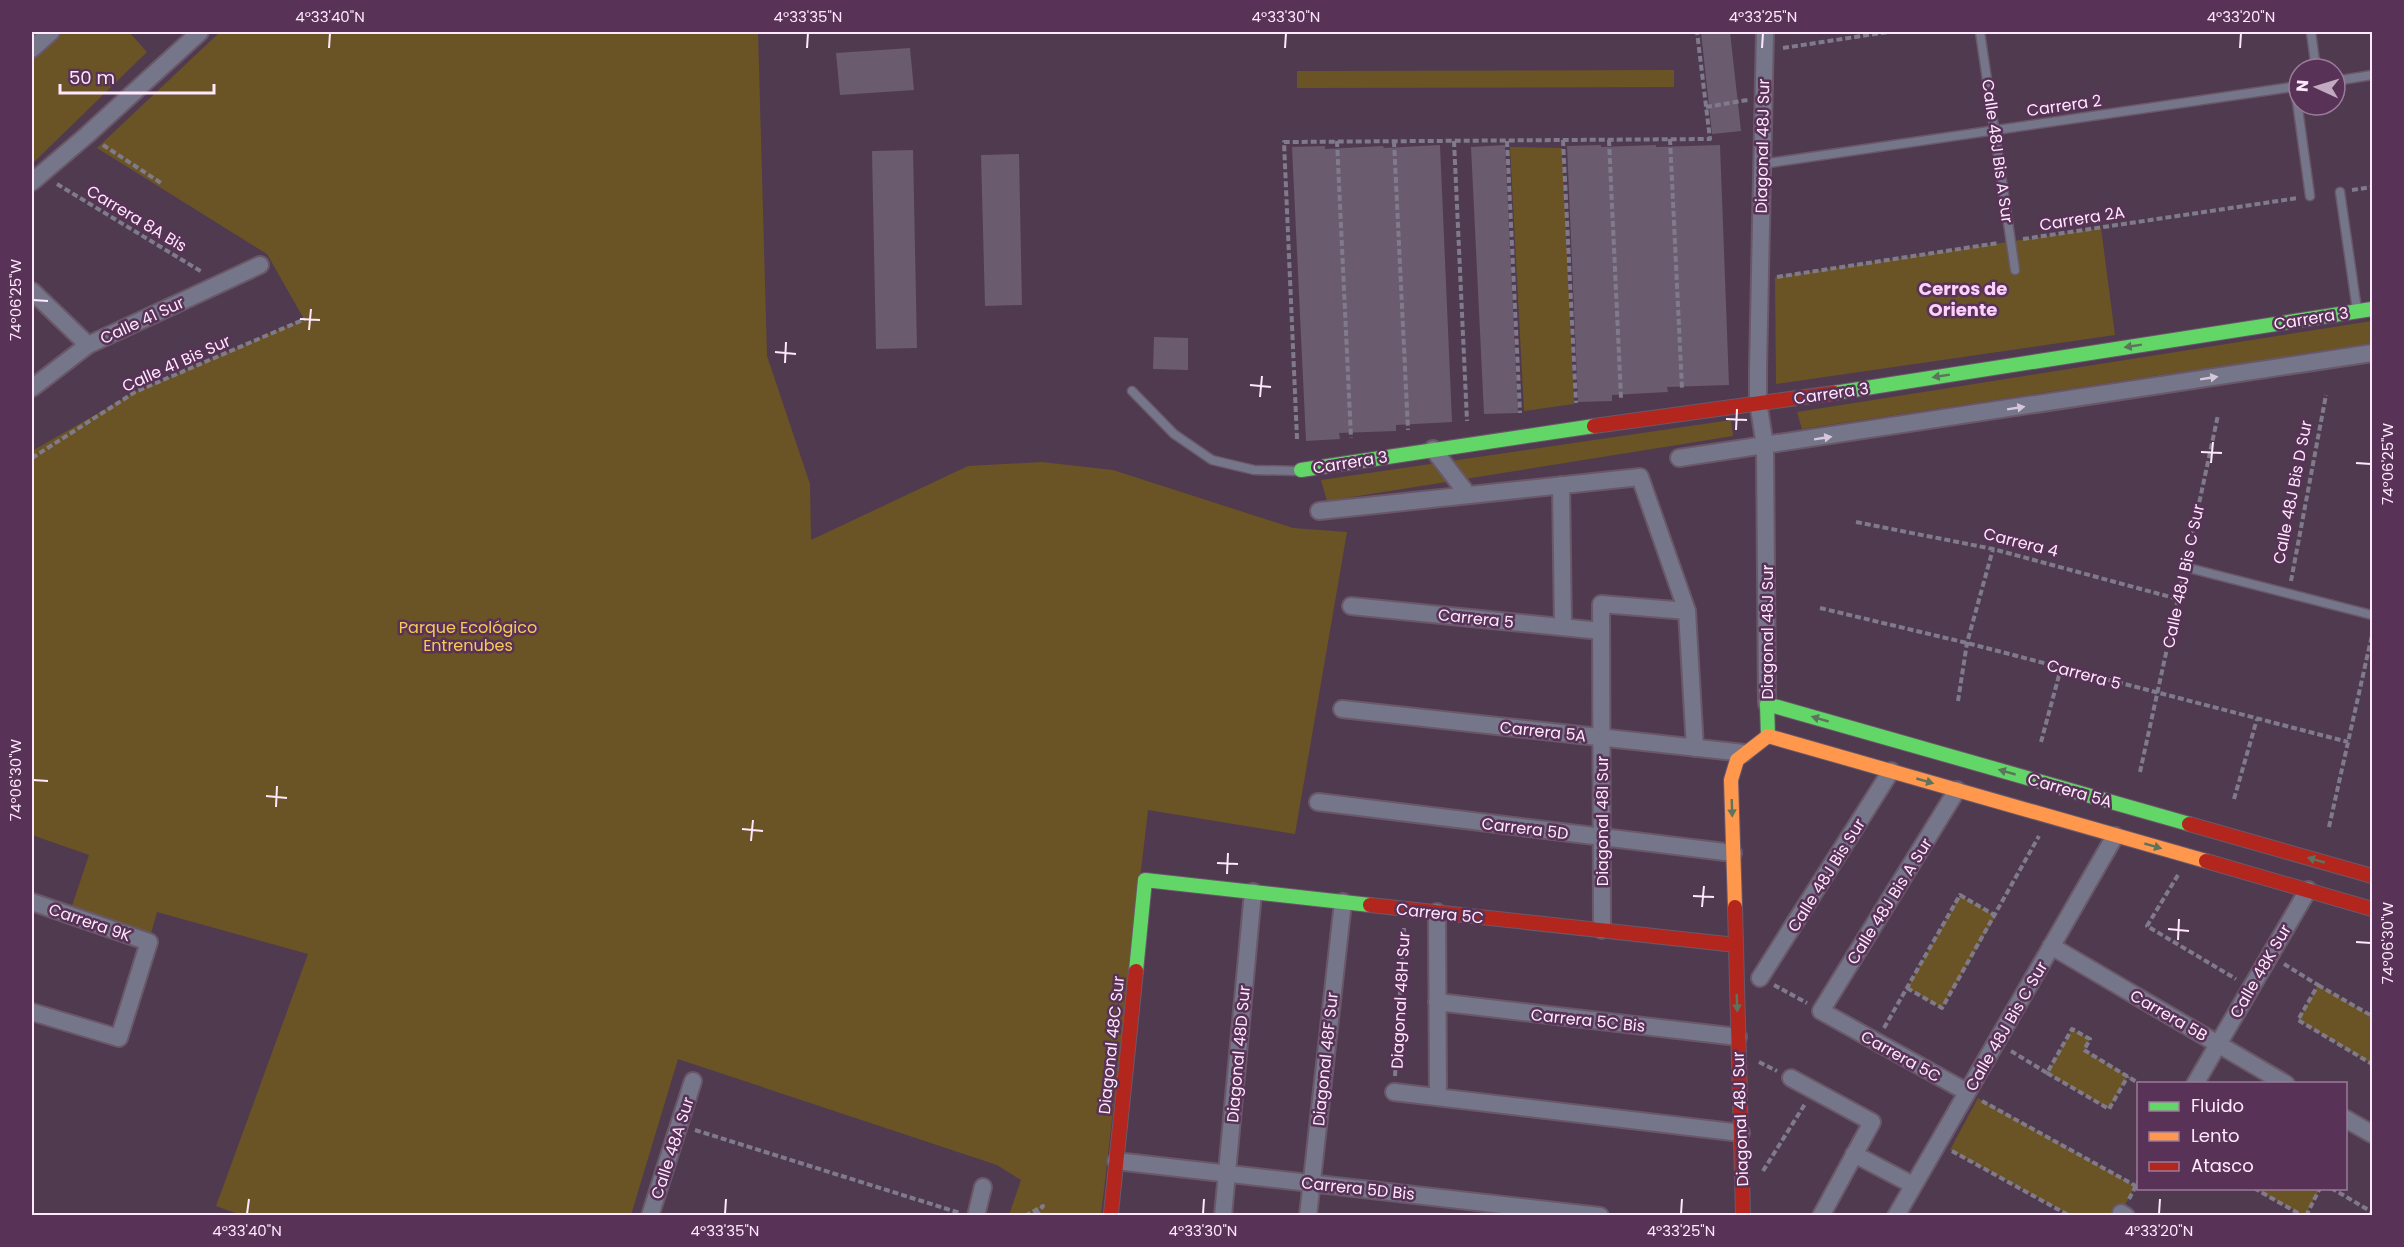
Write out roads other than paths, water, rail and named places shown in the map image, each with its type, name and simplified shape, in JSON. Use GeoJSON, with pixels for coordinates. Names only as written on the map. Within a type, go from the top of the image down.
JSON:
{"type":"FeatureCollection","features":[{"type":"Feature","properties":{"kind":"street"},"geometry":{"type":"LineString","coordinates":[[32,49],[51,32]]}},
{"type":"Feature","properties":{"kind":"street"},"geometry":{"type":"LineString","coordinates":[[36,178],[200,32]]}},
{"type":"Feature","properties":{"kind":"street","name":"Diagonal 48J Sur"},"geometry":{"type":"LineString","coordinates":[[1765,32],[1758,402],[1765,446],[1768,736]]}},
{"type":"Feature","properties":{"kind":"street","name":"Calle 41 Sur"},"geometry":{"type":"LineString","coordinates":[[32,388],[88,345],[260,265]]}},
{"type":"Feature","properties":{"kind":"street"},"geometry":{"type":"LineString","coordinates":[[32,291],[88,345]]}},
{"type":"Feature","properties":{"kind":"street","name":"Carrera 3"},"geometry":{"type":"LineString","coordinates":[[1295,471],[2373,309]]}},
{"type":"Feature","properties":{"kind":"street"},"geometry":{"type":"LineString","coordinates":[[1679,458],[2373,353]]}},
{"type":"Feature","properties":{"kind":"street"},"geometry":{"type":"LineString","coordinates":[[1433,450],[1468,495]]}},
{"type":"Feature","properties":{"kind":"street"},"geometry":{"type":"LineString","coordinates":[[1319,511],[1640,477],[1687,611],[1695,748]]}},
{"type":"Feature","properties":{"kind":"street"},"geometry":{"type":"LineString","coordinates":[[1561,485],[1563,627]]}},
{"type":"Feature","properties":{"kind":"street","name":"Diagonal 48I Sur"},"geometry":{"type":"LineString","coordinates":[[1602,930],[1600,604],[1687,611]]}},
{"type":"Feature","properties":{"kind":"street","name":"Carrera 5"},"geometry":{"type":"LineString","coordinates":[[1351,606],[1601,631]]}},
{"type":"Feature","properties":{"kind":"street","name":"Carrera 5A"},"geometry":{"type":"LineString","coordinates":[[1767,704],[2373,876]]}},
{"type":"Feature","properties":{"kind":"street","name":"Carrera 5A"},"geometry":{"type":"LineString","coordinates":[[1342,709],[1743,753]]}},
{"type":"Feature","properties":{"kind":"street"},"geometry":{"type":"LineString","coordinates":[[1743,753],[1768,736]]}},
{"type":"Feature","properties":{"kind":"street","name":"Carrera 5A"},"geometry":{"type":"LineString","coordinates":[[1768,736],[2373,909]]}},
{"type":"Feature","properties":{"kind":"street","name":"Diagonal 48J Sur"},"geometry":{"type":"LineString","coordinates":[[1743,753],[1733,768],[1731,780],[1743,1215]]}},
{"type":"Feature","properties":{"kind":"street","name":"Calle 48J Bis Sur"},"geometry":{"type":"LineString","coordinates":[[1760,978],[1891,771]]}},
{"type":"Feature","properties":{"kind":"street","name":"Calle 48J Bis A Sur"},"geometry":{"type":"LineString","coordinates":[[1821,1011],[1957,790]]}},
{"type":"Feature","properties":{"kind":"street","name":"Carrera 5D"},"geometry":{"type":"LineString","coordinates":[[1318,802],[1733,853]]}},
{"type":"Feature","properties":{"kind":"street","name":"Calle 48J Bis C Sur"},"geometry":{"type":"LineString","coordinates":[[1896,1215],[2115,836]]}},
{"type":"Feature","properties":{"kind":"street","name":"Carrera 5C"},"geometry":{"type":"LineString","coordinates":[[1145,880],[1736,945]]}},
{"type":"Feature","properties":{"kind":"street","name":"Diagonal 48C Sur"},"geometry":{"type":"LineString","coordinates":[[1111,1213],[1145,880]]}},
{"type":"Feature","properties":{"kind":"street","name":"Calle 48K Sur"},"geometry":{"type":"LineString","coordinates":[[2196,1082],[2308,890]]}},
{"type":"Feature","properties":{"kind":"street","name":"Diagonal 48D Sur"},"geometry":{"type":"LineString","coordinates":[[1223,1215],[1252,892]]}},
{"type":"Feature","properties":{"kind":"street","name":"Carrera 9K"},"geometry":{"type":"LineString","coordinates":[[32,902],[149,942],[119,1038],[32,1012]]}},
{"type":"Feature","properties":{"kind":"street","name":"Diagonal 48F Sur"},"geometry":{"type":"LineString","coordinates":[[1308,1215],[1343,902]]}},
{"type":"Feature","properties":{"kind":"street"},"geometry":{"type":"LineString","coordinates":[[1437,912],[1438,1097]]}},
{"type":"Feature","properties":{"kind":"street","name":"Carrera 5B"},"geometry":{"type":"LineString","coordinates":[[2051,946],[2284,1082]]}},
{"type":"Feature","properties":{"kind":"street","name":"Carrera 5C Bis"},"geometry":{"type":"LineString","coordinates":[[1437,1002],[1738,1044]]}},
{"type":"Feature","properties":{"kind":"street","name":"Carrera 5C"},"geometry":{"type":"LineString","coordinates":[[1821,1011],[1967,1092]]}},
{"type":"Feature","properties":{"kind":"street"},"geometry":{"type":"LineString","coordinates":[[1791,1078],[1872,1122],[1821,1215]]}},
{"type":"Feature","properties":{"kind":"street","name":"Calle 48A Sur"},"geometry":{"type":"LineString","coordinates":[[650,1215],[693,1081]]}},
{"type":"Feature","properties":{"kind":"street"},"geometry":{"type":"LineString","coordinates":[[1394,1092],[1741,1133]]}},
{"type":"Feature","properties":{"kind":"street"},"geometry":{"type":"LineString","coordinates":[[2347,1120],[2373,1134]]}},
{"type":"Feature","properties":{"kind":"street"},"geometry":{"type":"LineString","coordinates":[[1854,1154],[1913,1185]]}},
{"type":"Feature","properties":{"kind":"street","name":"Carrera 5D Bis"},"geometry":{"type":"LineString","coordinates":[[1116,1161],[1600,1215]]}},
{"type":"Feature","properties":{"kind":"street"},"geometry":{"type":"LineString","coordinates":[[976,1215],[983,1188]]}},
{"type":"Feature","properties":{"kind":"lane","name":"Calle 48J Bis A Sur"},"geometry":{"type":"LineString","coordinates":[[1980,32],[2015,270]]}},
{"type":"Feature","properties":{"kind":"lane"},"geometry":{"type":"LineString","coordinates":[[2311,32],[2314,57]]}},
{"type":"Feature","properties":{"kind":"lane"},"geometry":{"type":"LineString","coordinates":[[2347,79],[2373,75]]}},
{"type":"Feature","properties":{"kind":"lane","name":"Carrera 2"},"geometry":{"type":"LineString","coordinates":[[1762,164],[2287,87]]}},
{"type":"Feature","properties":{"kind":"lane"},"geometry":{"type":"LineString","coordinates":[[2301,117],[2310,196]]}},
{"type":"Feature","properties":{"kind":"lane"},"geometry":{"type":"LineString","coordinates":[[2340,192],[2357,311]]}},
{"type":"Feature","properties":{"kind":"lane"},"geometry":{"type":"LineString","coordinates":[[1132,391],[1174,434],[1212,460],[1254,470],[1295,471]]}},
{"type":"Feature","properties":{"kind":"lane"},"geometry":{"type":"LineString","coordinates":[[2185,567],[2373,615]]}},
{"type":"Feature","properties":{"kind":"district","name":"Cerros de Oriente"},"geometry":{"type":"Point","coordinates":[1963,299]}},
{"type":"Feature","properties":{"kind":"park label","name":"Parque Ecológico Entrenubes"},"geometry":{"type":"Point","coordinates":[468,636]}}]}
